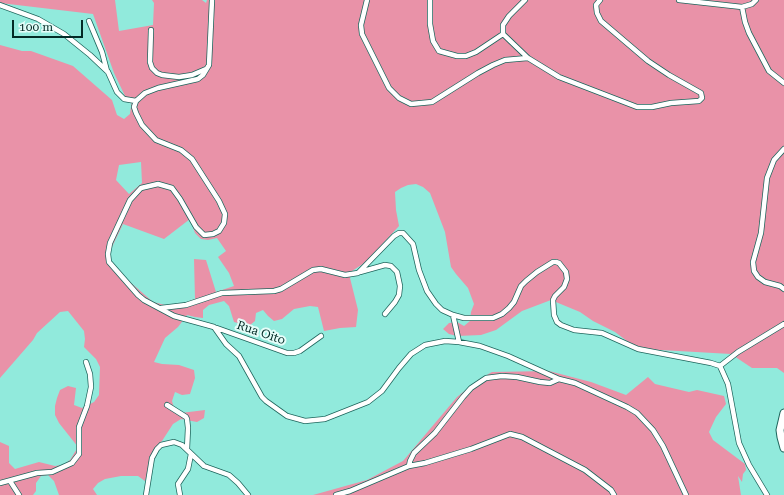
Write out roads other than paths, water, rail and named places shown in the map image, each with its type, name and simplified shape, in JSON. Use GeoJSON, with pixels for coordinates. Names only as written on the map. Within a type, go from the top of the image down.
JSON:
{"type":"FeatureCollection","features":[{"type":"Feature","properties":{"kind":"street"},"geometry":{"type":"LineString","coordinates":[[89,21],[102,52],[108,72],[118,92],[124,99],[136,101],[145,93],[158,88],[198,79],[208,68],[212,0]]}},
{"type":"Feature","properties":{"kind":"street"},"geometry":{"type":"LineString","coordinates":[[367,0],[361,25],[362,34],[389,88],[399,98],[411,104],[432,102],[478,73],[505,60],[528,58]]}},
{"type":"Feature","properties":{"kind":"street"},"geometry":{"type":"LineString","coordinates":[[430,0],[430,24],[433,41],[439,51],[457,56],[466,56],[476,52],[503,34]]}},
{"type":"Feature","properties":{"kind":"street"},"geometry":{"type":"LineString","coordinates":[[525,0],[509,16],[503,25],[503,34],[528,58],[559,77],[637,107],[652,107],[671,103],[699,101],[702,98],[700,93],[648,61],[601,21],[597,13],[596,5],[600,0]]}},
{"type":"Feature","properties":{"kind":"street"},"geometry":{"type":"LineString","coordinates":[[679,0],[742,7],[752,4],[756,0]]}},
{"type":"Feature","properties":{"kind":"street"},"geometry":{"type":"LineString","coordinates":[[0,5],[38,19],[64,34],[108,72]]}},
{"type":"Feature","properties":{"kind":"street"},"geometry":{"type":"LineString","coordinates":[[742,7],[749,33],[769,71],[784,83]]}},
{"type":"Feature","properties":{"kind":"street"},"geometry":{"type":"LineString","coordinates":[[151,30],[150,62],[152,68],[157,73],[179,77],[192,75],[208,68]]}},
{"type":"Feature","properties":{"kind":"street","name":"Rua Oito"},"geometry":{"type":"LineString","coordinates":[[136,101],[134,107],[142,125],[156,140],[181,150],[186,154],[207,181],[225,214],[224,224],[219,231],[213,234],[204,235],[196,227],[180,198],[172,188],[158,184],[141,188],[130,200],[110,243],[108,254],[109,262],[144,300],[180,318],[204,323],[287,353],[300,351],[321,336]]}},
{"type":"Feature","properties":{"kind":"street"},"geometry":{"type":"LineString","coordinates":[[784,149],[774,160],[767,178],[761,233],[753,262],[754,271],[758,277],[764,282],[780,286],[784,289]]}},
{"type":"Feature","properties":{"kind":"street"},"geometry":{"type":"LineString","coordinates":[[358,273],[394,236],[399,233],[403,233],[413,244],[419,270],[431,299],[442,310],[453,315],[493,318],[502,314],[514,302],[521,286],[532,275],[553,262],[559,263],[566,272],[568,279],[564,288],[554,298],[554,314],[557,322],[561,326],[574,330],[602,333],[638,349],[720,366],[728,384],[739,443],[749,465],[767,495]]}},
{"type":"Feature","properties":{"kind":"street"},"geometry":{"type":"LineString","coordinates":[[161,308],[186,305],[222,293],[274,291],[281,289],[307,273],[317,269],[345,275],[358,273],[385,265],[391,266],[397,272],[400,286],[399,295],[396,302],[385,314]]}},
{"type":"Feature","properties":{"kind":"street"},"geometry":{"type":"LineString","coordinates":[[453,315],[459,342]]}},
{"type":"Feature","properties":{"kind":"street"},"geometry":{"type":"LineString","coordinates":[[720,366],[738,352],[784,324]]}},
{"type":"Feature","properties":{"kind":"street"},"geometry":{"type":"LineString","coordinates":[[214,327],[226,344],[238,356],[262,397],[287,416],[305,421],[325,419],[368,402],[382,391],[411,354],[425,345],[445,341],[480,346],[508,356],[559,379],[585,388],[637,413],[653,430],[663,446],[686,495]]}},
{"type":"Feature","properties":{"kind":"street"},"geometry":{"type":"LineString","coordinates":[[0,483],[37,473],[52,472],[72,463],[79,454],[80,427],[91,387],[90,374],[86,362]]}},
{"type":"Feature","properties":{"kind":"street"},"geometry":{"type":"LineString","coordinates":[[409,466],[414,453],[436,433],[462,397],[470,388],[486,378],[502,376],[517,377],[550,383],[559,379]]}},
{"type":"Feature","properties":{"kind":"street"},"geometry":{"type":"LineString","coordinates":[[167,405],[188,419],[187,450]]}},
{"type":"Feature","properties":{"kind":"street"},"geometry":{"type":"LineString","coordinates":[[784,413],[780,430],[780,437],[784,448]]}},
{"type":"Feature","properties":{"kind":"street"},"geometry":{"type":"LineString","coordinates":[[336,495],[350,491],[409,466],[425,463],[471,449],[510,434],[522,437],[584,470],[611,490],[614,495]]}},
{"type":"Feature","properties":{"kind":"street"},"geometry":{"type":"LineString","coordinates":[[146,495],[152,458],[161,445],[174,442],[182,445],[204,466],[229,475],[248,495]]}},
{"type":"Feature","properties":{"kind":"street"},"geometry":{"type":"LineString","coordinates":[[180,495],[178,484],[188,469],[191,454]]}},
{"type":"Feature","properties":{"kind":"street"},"geometry":{"type":"LineString","coordinates":[[10,481],[19,495]]}}]}
